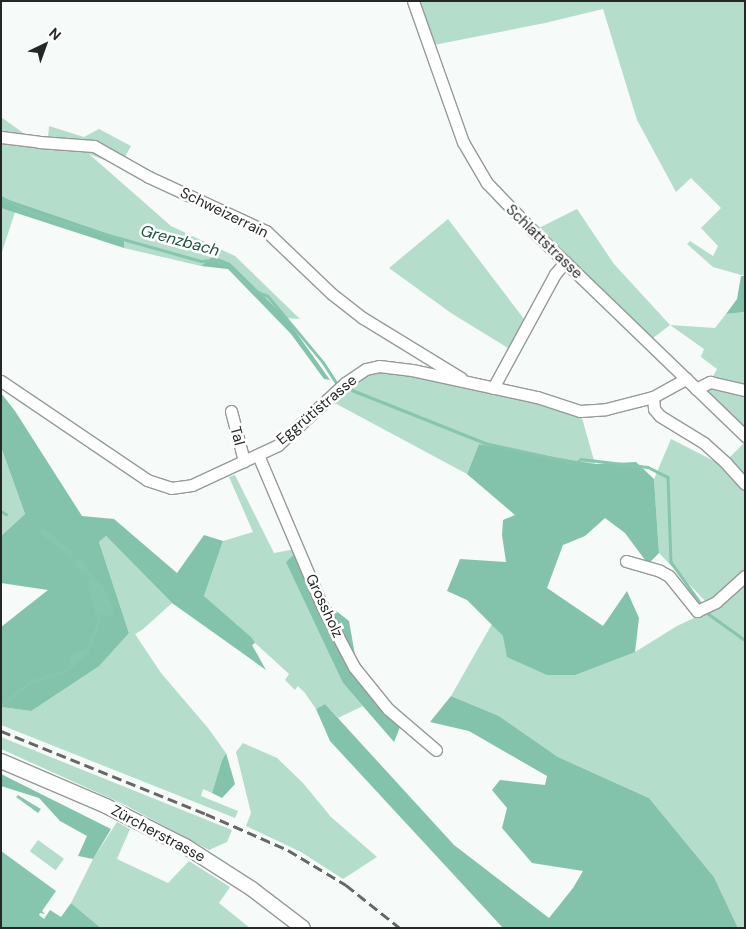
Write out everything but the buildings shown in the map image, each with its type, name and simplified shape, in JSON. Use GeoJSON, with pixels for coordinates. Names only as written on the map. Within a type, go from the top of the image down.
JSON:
{"type":"FeatureCollection","features":[{"type":"Feature","properties":{"kind":"main road","name":"Zürcherstrasse"},"geometry":{"type":"LineString","coordinates":[[1,760],[106,806],[184,846],[252,889],[304,928]]}},
{"type":"Feature","properties":{"kind":"street","name":"Schlattstrasse"},"geometry":{"type":"LineString","coordinates":[[413,1],[463,142],[474,163],[499,197],[745,436]]}},
{"type":"Feature","properties":{"kind":"street","name":"Schweizerrain"},"geometry":{"type":"LineString","coordinates":[[1,137],[94,146],[148,177],[266,230],[332,294],[363,318],[469,383]]}},
{"type":"Feature","properties":{"kind":"street"},"geometry":{"type":"LineString","coordinates":[[493,388],[555,274],[565,262]]}},
{"type":"Feature","properties":{"kind":"street","name":"Eggrütistrasse"},"geometry":{"type":"LineString","coordinates":[[1,381],[155,484],[171,488],[192,485],[258,455],[286,438],[345,383],[366,369],[378,366],[412,370],[537,397],[580,411],[606,409],[653,397],[686,379]]}},
{"type":"Feature","properties":{"kind":"street"},"geometry":{"type":"LineString","coordinates":[[696,389],[710,382],[745,390]]}},
{"type":"Feature","properties":{"kind":"street"},"geometry":{"type":"LineString","coordinates":[[653,397],[654,409],[660,416],[704,443],[745,484]]}},
{"type":"Feature","properties":{"kind":"street","name":"Tal"},"geometry":{"type":"LineString","coordinates":[[231,411],[244,461]]}},
{"type":"Feature","properties":{"kind":"street","name":"Grossholz"},"geometry":{"type":"LineString","coordinates":[[258,455],[322,606],[354,667],[388,709],[436,750]]}},
{"type":"Feature","properties":{"kind":"street"},"geometry":{"type":"LineString","coordinates":[[626,562],[653,569],[669,576],[697,611],[716,602],[745,576]]}},
{"type":"Feature","properties":{"kind":"shaded area"},"geometry":{"type":"Polygon","coordinates":[[[413,1],[745,1],[745,276],[713,267],[687,244],[690,241],[713,256],[718,246],[701,228],[721,208],[691,178],[676,192],[637,120],[603,9],[545,23],[429,46],[413,1]]]}},
{"type":"Feature","properties":{"kind":"shaded area"},"geometry":{"type":"Polygon","coordinates":[[[1,117],[26,135],[48,138],[49,126],[84,137],[99,129],[131,146],[120,166],[89,154],[171,226],[235,256],[300,319],[286,318],[229,263],[213,256],[201,266],[124,248],[124,239],[1,197],[1,117]]]}},
{"type":"Feature","properties":{"kind":"shaded area"},"geometry":{"type":"Polygon","coordinates":[[[1,197],[124,239],[124,248],[1,208],[1,197]]]}},
{"type":"Feature","properties":{"kind":"shaded area"},"geometry":{"type":"Polygon","coordinates":[[[1,208],[15,212],[1,255],[1,208]]]}},
{"type":"Feature","properties":{"kind":"shaded area"},"geometry":{"type":"Polygon","coordinates":[[[577,209],[614,264],[670,325],[648,342],[533,231],[577,209]]]}},
{"type":"Feature","properties":{"kind":"shaded area"},"geometry":{"type":"Polygon","coordinates":[[[448,219],[524,319],[524,331],[513,351],[451,313],[389,268],[448,219]]]}},
{"type":"Feature","properties":{"kind":"shaded area"},"geometry":{"type":"Polygon","coordinates":[[[213,256],[230,263],[286,318],[330,380],[324,379],[291,334],[228,269],[201,266],[213,256]]]}},
{"type":"Feature","properties":{"kind":"shaded area"},"geometry":{"type":"Polygon","coordinates":[[[741,276],[745,276],[745,312],[726,314],[737,299],[741,276]]]}},
{"type":"Feature","properties":{"kind":"shaded area"},"geometry":{"type":"Polygon","coordinates":[[[745,312],[745,436],[696,389],[710,382],[717,369],[701,357],[704,349],[670,325],[715,328],[726,314],[745,312]]]}},
{"type":"Feature","properties":{"kind":"shaded area"},"geometry":{"type":"Polygon","coordinates":[[[379,366],[580,411],[595,464],[479,444],[467,474],[331,401],[339,389],[379,366]]]}},
{"type":"Feature","properties":{"kind":"shaded area"},"geometry":{"type":"Polygon","coordinates":[[[1,393],[15,411],[82,516],[114,519],[177,573],[204,535],[223,541],[204,596],[252,638],[255,643],[252,645],[266,670],[172,603],[106,536],[99,542],[129,633],[99,666],[31,711],[1,707],[1,627],[48,590],[1,583],[1,536],[25,514],[1,447],[1,393]]]}},
{"type":"Feature","properties":{"kind":"shaded area"},"geometry":{"type":"Polygon","coordinates":[[[671,439],[722,465],[745,442],[745,928],[738,928],[714,877],[649,798],[558,757],[499,716],[451,696],[492,624],[503,636],[635,652],[677,626],[713,609],[659,553],[654,479],[671,439]]]}},
{"type":"Feature","properties":{"kind":"shaded area"},"geometry":{"type":"Polygon","coordinates":[[[479,444],[595,464],[636,462],[654,479],[659,553],[648,564],[625,533],[605,518],[585,536],[563,545],[547,588],[603,626],[627,591],[639,618],[635,652],[575,675],[547,675],[507,657],[503,636],[467,600],[447,591],[460,559],[506,562],[502,535],[503,520],[515,515],[467,474],[479,444]]]}},
{"type":"Feature","properties":{"kind":"shaded area"},"geometry":{"type":"Polygon","coordinates":[[[1,447],[25,514],[1,536],[1,447]]]}},
{"type":"Feature","properties":{"kind":"shaded area"},"geometry":{"type":"Polygon","coordinates":[[[235,475],[274,553],[301,548],[343,683],[363,706],[338,718],[325,704],[316,709],[298,686],[295,690],[285,680],[289,674],[204,596],[223,541],[253,532],[229,477],[235,475]]]}},
{"type":"Feature","properties":{"kind":"shaded area"},"geometry":{"type":"Polygon","coordinates":[[[45,529],[69,549],[72,552],[71,557],[44,537],[38,531],[45,529]]]}},
{"type":"Feature","properties":{"kind":"shaded area"},"geometry":{"type":"Polygon","coordinates":[[[106,536],[172,603],[135,634],[161,673],[208,728],[226,753],[212,793],[203,789],[201,796],[238,811],[235,818],[1,725],[1,707],[31,711],[129,633],[99,542],[106,536]]]}},
{"type":"Feature","properties":{"kind":"shaded area"},"geometry":{"type":"Polygon","coordinates":[[[301,548],[326,603],[349,621],[355,655],[400,727],[394,742],[343,683],[286,562],[301,548]]]}},
{"type":"Feature","properties":{"kind":"shaded area"},"geometry":{"type":"Polygon","coordinates":[[[74,558],[82,561],[89,570],[84,575],[75,565],[74,558]]]}},
{"type":"Feature","properties":{"kind":"shaded area"},"geometry":{"type":"Polygon","coordinates":[[[92,577],[104,587],[113,608],[114,612],[109,618],[95,612],[87,580],[92,577]]]}},
{"type":"Feature","properties":{"kind":"shaded area"},"geometry":{"type":"Polygon","coordinates":[[[89,650],[89,653],[73,667],[69,662],[73,654],[89,650]]]}},
{"type":"Feature","properties":{"kind":"shaded area"},"geometry":{"type":"Polygon","coordinates":[[[451,696],[499,716],[558,757],[649,798],[714,877],[738,928],[503,928],[330,741],[316,709],[325,704],[454,845],[549,918],[573,888],[583,871],[532,863],[502,828],[507,808],[492,790],[500,780],[545,785],[547,776],[469,731],[430,722],[451,696]]]}},
{"type":"Feature","properties":{"kind":"shaded area"},"geometry":{"type":"Polygon","coordinates":[[[1,737],[232,830],[227,842],[209,850],[125,805],[1,749],[1,737]]]}},
{"type":"Feature","properties":{"kind":"shaded area"},"geometry":{"type":"Polygon","coordinates":[[[243,743],[277,758],[303,783],[331,817],[377,857],[343,879],[301,852],[246,826],[251,813],[236,752],[243,743]]]}},
{"type":"Feature","properties":{"kind":"shaded area"},"geometry":{"type":"Polygon","coordinates":[[[226,753],[235,784],[222,798],[212,793],[226,753]]]}},
{"type":"Feature","properties":{"kind":"shaded area"},"geometry":{"type":"Polygon","coordinates":[[[1,774],[111,829],[93,859],[78,856],[87,836],[60,821],[39,798],[1,786],[1,774]]]}},
{"type":"Feature","properties":{"kind":"shaded area"},"geometry":{"type":"Polygon","coordinates":[[[18,795],[41,809],[38,813],[16,797],[18,795]]]}},
{"type":"Feature","properties":{"kind":"shaded area"},"geometry":{"type":"Polygon","coordinates":[[[117,822],[130,829],[117,859],[168,883],[189,861],[230,887],[219,903],[250,928],[101,928],[71,903],[93,859],[117,822]]]}},
{"type":"Feature","properties":{"kind":"shaded area"},"geometry":{"type":"Polygon","coordinates":[[[38,840],[64,859],[56,870],[30,851],[38,840]]]}},
{"type":"Feature","properties":{"kind":"shaded area"},"geometry":{"type":"Polygon","coordinates":[[[1,851],[56,891],[42,911],[45,914],[40,913],[39,915],[44,919],[50,910],[61,917],[71,903],[101,928],[1,928],[1,851]]]}},
{"type":"Feature","properties":{"kind":"waterway","name":"Grenzbach"},"geometry":{"type":"LineString","coordinates":[[1,197],[34,214],[201,261],[214,260],[229,266],[253,290],[268,296],[323,362],[336,382]]}},
{"type":"Feature","properties":{"kind":"waterway"},"geometry":{"type":"LineString","coordinates":[[347,388],[485,443],[576,463],[581,459],[648,467],[668,477],[671,562],[702,605]]}},
{"type":"Feature","properties":{"kind":"waterway","name":"Grenzbach"},"geometry":{"type":"LineString","coordinates":[[1,511],[6,514]]}},
{"type":"Feature","properties":{"kind":"waterway","name":"Grenzbach"},"geometry":{"type":"LineString","coordinates":[[86,570],[91,576],[88,587]]}},
{"type":"Feature","properties":{"kind":"waterway","name":"Grenzbach"},"geometry":{"type":"LineString","coordinates":[[84,652],[89,646],[99,620],[96,611]]}},
{"type":"Feature","properties":{"kind":"waterway","name":"Grenzbach"},"geometry":{"type":"LineString","coordinates":[[706,612],[745,640]]}},
{"type":"Feature","properties":{"kind":"waterway","name":"Grenzbach"},"geometry":{"type":"LineString","coordinates":[[1,705],[30,682],[66,670],[74,663]]}},
{"type":"Feature","properties":{"kind":"railway"},"geometry":{"type":"LineString","coordinates":[[1,731],[206,814],[288,850],[346,885],[400,928]]}}]}
